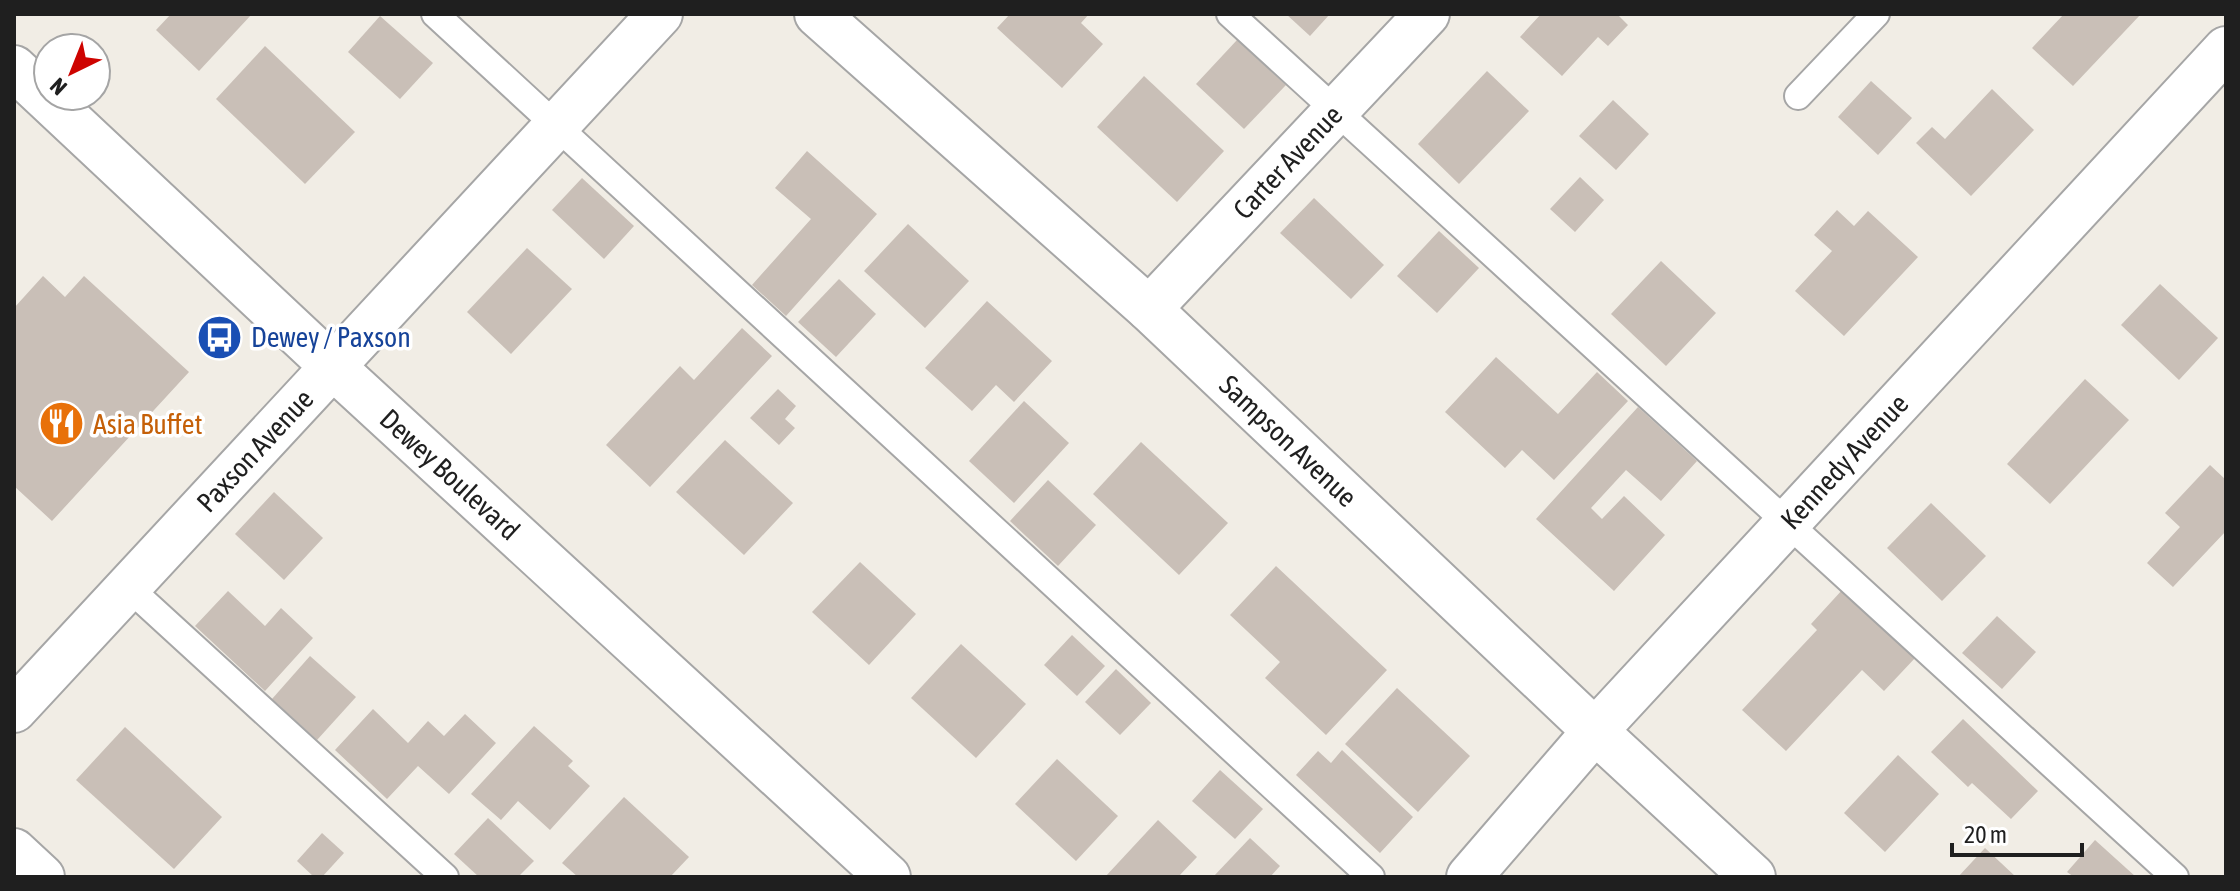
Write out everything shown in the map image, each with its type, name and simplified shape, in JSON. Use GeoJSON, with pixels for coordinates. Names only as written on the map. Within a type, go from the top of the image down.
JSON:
{"type":"FeatureCollection","features":[{"type":"Feature","properties":{"kind":"street","name":"Paxson Avenue"},"geometry":{"type":"LineString","coordinates":[[14,710],[660,14]]}},
{"type":"Feature","properties":{"kind":"street","name":"Sampson Avenue"},"geometry":{"type":"LineString","coordinates":[[817,14],[1149,309],[1753,877]]}},
{"type":"Feature","properties":{"kind":"street","name":"Carter Avenue"},"geometry":{"type":"LineString","coordinates":[[1149,309],[1427,14]]}},
{"type":"Feature","properties":{"kind":"street","name":"Kennedy Avenue"},"geometry":{"type":"LineString","coordinates":[[1469,877],[1595,731],[2226,49]]}},
{"type":"Feature","properties":{"kind":"street","name":"Dewey Boulevard"},"geometry":{"type":"LineString","coordinates":[[14,68],[332,366],[888,877]]}},
{"type":"Feature","properties":{"kind":"street"},"geometry":{"type":"LineString","coordinates":[[14,851],[42,877]]}},
{"type":"Feature","properties":{"kind":"lane"},"geometry":{"type":"LineString","coordinates":[[435,14],[1371,877]]}},
{"type":"Feature","properties":{"kind":"lane"},"geometry":{"type":"LineString","coordinates":[[1230,14],[2175,877]]}},
{"type":"Feature","properties":{"kind":"lane"},"geometry":{"type":"LineString","coordinates":[[1798,96],[1876,14]]}},
{"type":"Feature","properties":{"kind":"lane"},"geometry":{"type":"LineString","coordinates":[[128,587],[445,877]]}},
{"type":"Feature","properties":{"kind":"building"},"geometry":{"type":"Polygon","coordinates":[[[171,14],[252,14],[199,71],[156,30],[171,14]]]}},
{"type":"Feature","properties":{"kind":"building"},"geometry":{"type":"Polygon","coordinates":[[[1010,14],[1089,14],[1081,23],[1103,44],[1062,88],[997,28],[1010,14]]]}},
{"type":"Feature","properties":{"kind":"building"},"geometry":{"type":"Polygon","coordinates":[[[1286,14],[1330,14],[1310,36],[1286,14]]]}},
{"type":"Feature","properties":{"kind":"building"},"geometry":{"type":"Polygon","coordinates":[[[1541,14],[1617,14],[1628,25],[1608,46],[1598,37],[1562,76],[1520,37],[1541,14]]]}},
{"type":"Feature","properties":{"kind":"building"},"geometry":{"type":"Polygon","coordinates":[[[2064,14],[2141,14],[2073,86],[2032,48],[2064,14]]]}},
{"type":"Feature","properties":{"kind":"building"},"geometry":{"type":"Polygon","coordinates":[[[380,16],[433,63],[400,99],[348,52],[380,16]]]}},
{"type":"Feature","properties":{"kind":"building"},"geometry":{"type":"Polygon","coordinates":[[[1237,40],[1286,85],[1244,129],[1196,84],[1237,40]]]}},
{"type":"Feature","properties":{"kind":"building"},"geometry":{"type":"Polygon","coordinates":[[[265,46],[355,132],[305,184],[216,99],[265,46]]]}},
{"type":"Feature","properties":{"kind":"building"},"geometry":{"type":"Polygon","coordinates":[[[1487,71],[1529,111],[1459,184],[1418,144],[1487,71]]]}},
{"type":"Feature","properties":{"kind":"building"},"geometry":{"type":"Polygon","coordinates":[[[1144,76],[1224,151],[1177,202],[1097,127],[1144,76]]]}},
{"type":"Feature","properties":{"kind":"building"},"geometry":{"type":"Polygon","coordinates":[[[1871,81],[1912,118],[1878,155],[1838,117],[1871,81]]]}},
{"type":"Feature","properties":{"kind":"building"},"geometry":{"type":"Polygon","coordinates":[[[1992,89],[2034,130],[1971,196],[1916,143],[1932,127],[1945,139],[1992,89]]]}},
{"type":"Feature","properties":{"kind":"building"},"geometry":{"type":"Polygon","coordinates":[[[1613,100],[1649,134],[1616,170],[1579,136],[1613,100]]]}},
{"type":"Feature","properties":{"kind":"building"},"geometry":{"type":"Polygon","coordinates":[[[807,151],[877,214],[786,316],[752,285],[811,219],[775,188],[807,151]]]}},
{"type":"Feature","properties":{"kind":"building"},"geometry":{"type":"Polygon","coordinates":[[[1580,177],[1604,200],[1575,232],[1550,209],[1580,177]]]}},
{"type":"Feature","properties":{"kind":"building"},"geometry":{"type":"Polygon","coordinates":[[[582,178],[634,226],[604,259],[552,210],[582,178]]]}},
{"type":"Feature","properties":{"kind":"building"},"geometry":{"type":"Polygon","coordinates":[[[1314,198],[1384,265],[1351,299],[1280,233],[1314,198]]]}},
{"type":"Feature","properties":{"kind":"building"},"geometry":{"type":"Polygon","coordinates":[[[1837,210],[1854,226],[1868,211],[1918,257],[1844,336],[1795,291],[1832,251],[1814,235],[1837,210]]]}},
{"type":"Feature","properties":{"kind":"building"},"geometry":{"type":"Polygon","coordinates":[[[908,224],[969,281],[925,328],[864,271],[908,224]]]}},
{"type":"Feature","properties":{"kind":"building"},"geometry":{"type":"Polygon","coordinates":[[[1439,231],[1479,268],[1437,313],[1397,276],[1439,231]]]}},
{"type":"Feature","properties":{"kind":"building"},"geometry":{"type":"Polygon","coordinates":[[[527,248],[572,289],[511,354],[467,312],[527,248]]]}},
{"type":"Feature","properties":{"kind":"building"},"geometry":{"type":"Polygon","coordinates":[[[1661,261],[1716,313],[1666,366],[1611,314],[1661,261]]]}},
{"type":"Feature","properties":{"kind":"building"},"geometry":{"type":"Polygon","coordinates":[[[43,276],[65,297],[84,276],[189,372],[52,521],[14,486],[14,308],[43,276]]]}},
{"type":"Feature","properties":{"kind":"building"},"geometry":{"type":"Polygon","coordinates":[[[839,279],[876,314],[836,357],[798,322],[839,279]]]}},
{"type":"Feature","properties":{"kind":"building"},"geometry":{"type":"Polygon","coordinates":[[[2160,284],[2218,338],[2179,380],[2121,325],[2160,284]]]}},
{"type":"Feature","properties":{"kind":"building"},"geometry":{"type":"Polygon","coordinates":[[[987,301],[1052,361],[1014,402],[996,385],[972,411],[925,368],[987,301]]]}},
{"type":"Feature","properties":{"kind":"building"},"geometry":{"type":"Polygon","coordinates":[[[742,328],[772,356],[650,487],[606,445],[680,366],[694,380],[742,328]]]}},
{"type":"Feature","properties":{"kind":"building"},"geometry":{"type":"Polygon","coordinates":[[[1496,357],[1558,414],[1597,372],[1628,401],[1554,480],[1522,450],[1505,468],[1445,412],[1496,357]]]}},
{"type":"Feature","properties":{"kind":"building"},"geometry":{"type":"Polygon","coordinates":[[[2085,379],[2129,420],[2050,504],[2007,464],[2085,379]]]}},
{"type":"Feature","properties":{"kind":"building"},"geometry":{"type":"Polygon","coordinates":[[[778,389],[796,406],[785,419],[795,428],[779,445],[750,418],[778,389]]]}},
{"type":"Feature","properties":{"kind":"building"},"geometry":{"type":"Polygon","coordinates":[[[1024,401],[1069,443],[1014,503],[969,461],[1024,401]]]}},
{"type":"Feature","properties":{"kind":"building"},"geometry":{"type":"Polygon","coordinates":[[[1638,407],[1697,461],[1661,501],[1626,470],[1591,508],[1602,519],[1624,496],[1665,535],[1614,591],[1536,519],[1638,407]]]}},
{"type":"Feature","properties":{"kind":"building"},"geometry":{"type":"Polygon","coordinates":[[[725,440],[793,503],[744,555],[676,492],[725,440]]]}},
{"type":"Feature","properties":{"kind":"building"},"geometry":{"type":"Polygon","coordinates":[[[1141,442],[1228,523],[1179,575],[1093,494],[1141,442]]]}},
{"type":"Feature","properties":{"kind":"building"},"geometry":{"type":"Polygon","coordinates":[[[2210,465],[2226,480],[2226,531],[2173,587],[2147,563],[2180,527],[2165,513],[2210,465]]]}},
{"type":"Feature","properties":{"kind":"building"},"geometry":{"type":"Polygon","coordinates":[[[1048,480],[1096,525],[1058,566],[1010,521],[1048,480]]]}},
{"type":"Feature","properties":{"kind":"building"},"geometry":{"type":"Polygon","coordinates":[[[274,492],[323,538],[284,580],[235,534],[274,492]]]}},
{"type":"Feature","properties":{"kind":"building"},"geometry":{"type":"Polygon","coordinates":[[[1931,503],[1986,556],[1942,601],[1887,548],[1931,503]]]}},
{"type":"Feature","properties":{"kind":"building"},"geometry":{"type":"Polygon","coordinates":[[[860,562],[916,614],[869,665],[812,612],[860,562]]]}},
{"type":"Feature","properties":{"kind":"building"},"geometry":{"type":"Polygon","coordinates":[[[1276,566],[1387,670],[1326,735],[1265,678],[1280,662],[1230,615],[1276,566]]]}},
{"type":"Feature","properties":{"kind":"building"},"geometry":{"type":"Polygon","coordinates":[[[1843,589],[1916,657],[1884,691],[1862,670],[1786,751],[1742,710],[1817,630],[1811,624],[1843,589]]]}},
{"type":"Feature","properties":{"kind":"building"},"geometry":{"type":"Polygon","coordinates":[[[228,591],[265,626],[281,608],[313,638],[265,691],[195,626],[228,591]]]}},
{"type":"Feature","properties":{"kind":"building"},"geometry":{"type":"Polygon","coordinates":[[[1997,616],[2036,652],[2002,689],[1962,653],[1997,616]]]}},
{"type":"Feature","properties":{"kind":"building"},"geometry":{"type":"Polygon","coordinates":[[[1072,635],[1105,666],[1077,696],[1044,665],[1072,635]]]}},
{"type":"Feature","properties":{"kind":"building"},"geometry":{"type":"Polygon","coordinates":[[[961,644],[1026,704],[976,758],[911,698],[961,644]]]}},
{"type":"Feature","properties":{"kind":"building"},"geometry":{"type":"Polygon","coordinates":[[[310,656],[356,697],[317,740],[272,699],[310,656]]]}},
{"type":"Feature","properties":{"kind":"building"},"geometry":{"type":"Polygon","coordinates":[[[1116,669],[1151,703],[1120,735],[1085,702],[1116,669]]]}},
{"type":"Feature","properties":{"kind":"building"},"geometry":{"type":"Polygon","coordinates":[[[1397,688],[1470,756],[1418,812],[1345,744],[1397,688]]]}},
{"type":"Feature","properties":{"kind":"building"},"geometry":{"type":"Polygon","coordinates":[[[373,709],[408,743],[428,721],[444,736],[465,714],[496,743],[449,794],[418,766],[387,799],[335,750],[373,709]]]}},
{"type":"Feature","properties":{"kind":"building"},"geometry":{"type":"Polygon","coordinates":[[[1963,719],[2038,791],[2011,819],[1972,783],[1968,787],[1931,752],[1963,719]]]}},
{"type":"Feature","properties":{"kind":"building"},"geometry":{"type":"Polygon","coordinates":[[[534,726],[573,761],[568,766],[590,786],[550,830],[518,801],[501,820],[471,794],[534,726]]]}},
{"type":"Feature","properties":{"kind":"building"},"geometry":{"type":"Polygon","coordinates":[[[125,727],[222,817],[174,869],[76,780],[125,727]]]}},
{"type":"Feature","properties":{"kind":"building"},"geometry":{"type":"Polygon","coordinates":[[[1342,750],[1413,817],[1380,853],[1296,775],[1318,751],[1331,763],[1342,750]]]}},
{"type":"Feature","properties":{"kind":"building"},"geometry":{"type":"Polygon","coordinates":[[[1898,755],[1939,794],[1885,852],[1844,813],[1898,755]]]}},
{"type":"Feature","properties":{"kind":"building"},"geometry":{"type":"Polygon","coordinates":[[[1057,759],[1118,816],[1076,861],[1015,804],[1057,759]]]}},
{"type":"Feature","properties":{"kind":"building"},"geometry":{"type":"Polygon","coordinates":[[[1220,770],[1263,809],[1235,839],[1192,801],[1220,770]]]}},
{"type":"Feature","properties":{"kind":"building"},"geometry":{"type":"Polygon","coordinates":[[[624,797],[689,857],[670,877],[578,877],[562,863],[624,797]]]}},
{"type":"Feature","properties":{"kind":"building"},"geometry":{"type":"Polygon","coordinates":[[[488,818],[534,861],[518,877],[479,877],[454,854],[488,818]]]}},
{"type":"Feature","properties":{"kind":"building"},"geometry":{"type":"Polygon","coordinates":[[[1158,820],[1197,857],[1178,877],[1105,877],[1158,820]]]}},
{"type":"Feature","properties":{"kind":"building"},"geometry":{"type":"Polygon","coordinates":[[[322,833],[344,853],[322,877],[314,877],[297,861],[322,833]]]}},
{"type":"Feature","properties":{"kind":"building"},"geometry":{"type":"Polygon","coordinates":[[[1250,838],[1280,866],[1270,877],[1213,877],[1250,838]]]}},
{"type":"Feature","properties":{"kind":"building"},"geometry":{"type":"Polygon","coordinates":[[[2095,840],[2136,877],[2074,877],[2067,872],[2095,840]]]}},
{"type":"Feature","properties":{"kind":"building"},"geometry":{"type":"Polygon","coordinates":[[[1985,848],[2016,877],[1958,877],[1985,848]]]}},
{"type":"Feature","properties":{"kind":"place","name":"Dewey / Paxson"},"geometry":{"type":"Point","coordinates":[220,337]}},
{"type":"Feature","properties":{"kind":"place","name":"Asia Buffet"},"geometry":{"type":"Point","coordinates":[62,424]}}]}
